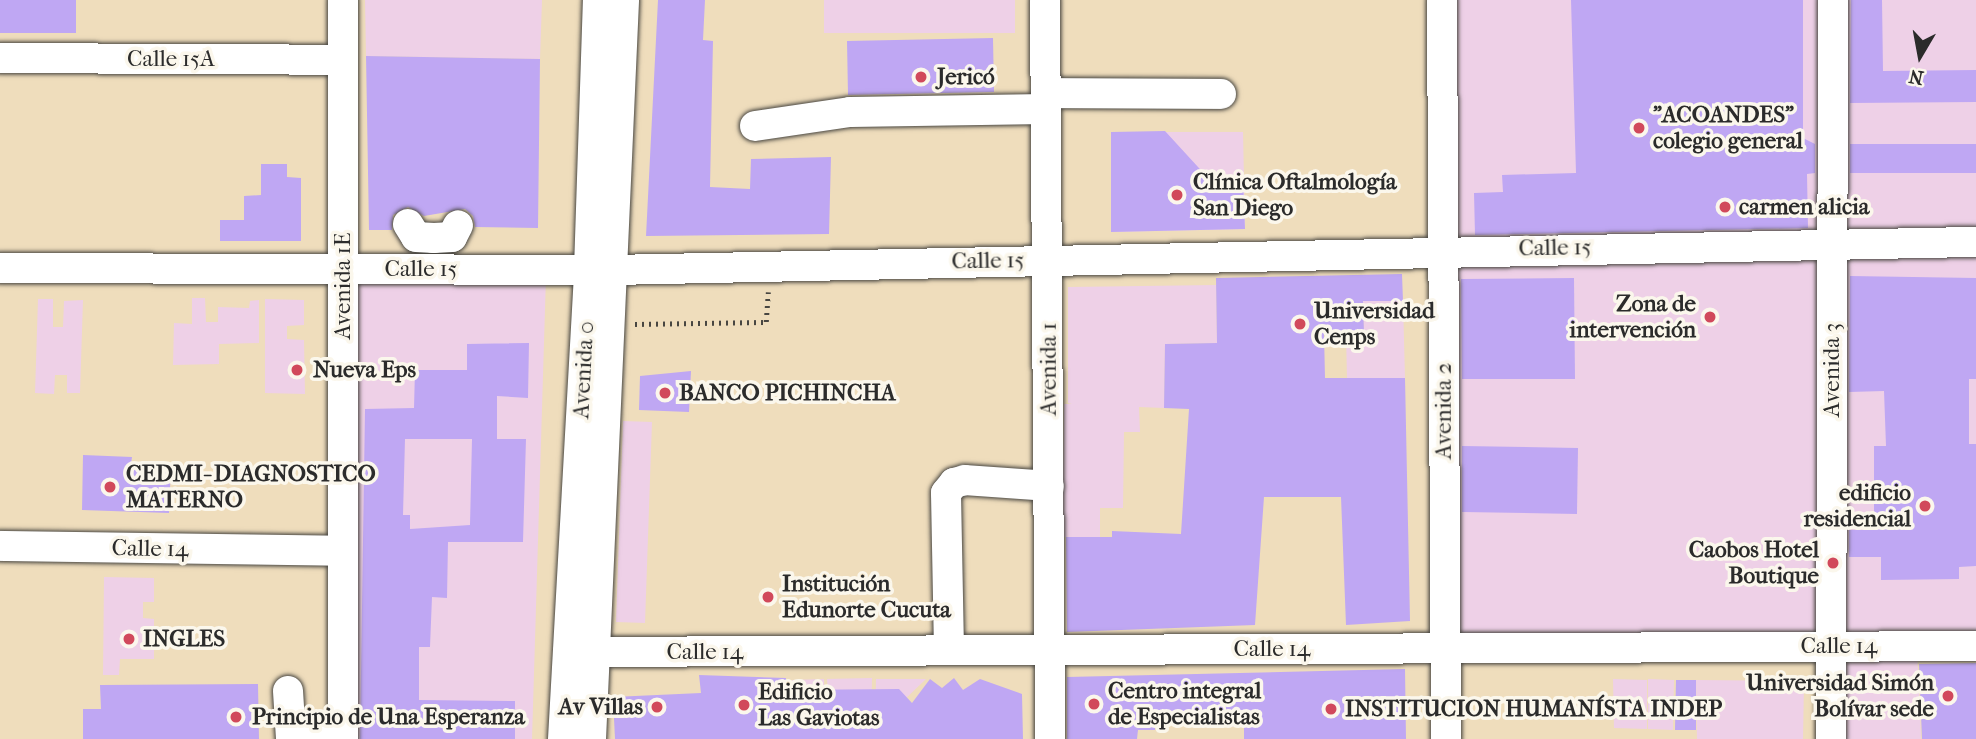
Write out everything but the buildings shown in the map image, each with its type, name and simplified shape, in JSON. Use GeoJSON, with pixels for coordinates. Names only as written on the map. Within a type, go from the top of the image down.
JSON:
{"type":"FeatureCollection","features":[{"type":"Feature","properties":{"kind":"street","name":"Avenida 1E"},"geometry":{"type":"LineString","coordinates":[[343,0],[343,735]]}},
{"type":"Feature","properties":{"kind":"street","name":"Avenida 0"},"geometry":{"type":"LineString","coordinates":[[563,739],[581,652],[610,323],[601,270],[598,0]]}},
{"type":"Feature","properties":{"kind":"street","name":"Avenida 0"},"geometry":{"type":"LineString","coordinates":[[591,739],[581,652],[601,270],[624,0]]}},
{"type":"Feature","properties":{"kind":"street","name":"Avenida 1"},"geometry":{"type":"LineString","coordinates":[[1045,0],[1050,739]]}},
{"type":"Feature","properties":{"kind":"street","name":"Avenida 2"},"geometry":{"type":"LineString","coordinates":[[1442,0],[1446,739]]}},
{"type":"Feature","properties":{"kind":"street","name":"Avenida 3"},"geometry":{"type":"LineString","coordinates":[[1832,739],[1830,646],[1833,0]]}},
{"type":"Feature","properties":{"kind":"street","name":"Calle 15A"},"geometry":{"type":"LineString","coordinates":[[0,58],[343,60]]}},
{"type":"Feature","properties":{"kind":"street"},"geometry":{"type":"LineString","coordinates":[[755,126],[850,112],[1221,94]]}},
{"type":"Feature","properties":{"kind":"street"},"geometry":{"type":"LineString","coordinates":[[433,229],[435,268]]}},
{"type":"Feature","properties":{"kind":"street","name":"Calle 15"},"geometry":{"type":"LineString","coordinates":[[0,268],[601,270],[1443,250],[1976,242]]}},
{"type":"Feature","properties":{"kind":"street"},"geometry":{"type":"LineString","coordinates":[[948,650],[946,493],[954,483],[965,480],[1049,486]]}},
{"type":"Feature","properties":{"kind":"street","name":"Calle 14"},"geometry":{"type":"LineString","coordinates":[[0,546],[343,551]]}},
{"type":"Feature","properties":{"kind":"street","name":"Calle 14"},"geometry":{"type":"LineString","coordinates":[[581,652],[1976,646]]}},
{"type":"Feature","properties":{"kind":"street"},"geometry":{"type":"LineString","coordinates":[[288,691],[291,736],[343,735]]}},
{"type":"Feature","properties":{"kind":"path"},"geometry":{"type":"LineString","coordinates":[[610,323],[766,322],[766,265]]}},
{"type":"Feature","properties":{"kind":"shaded area"},"geometry":{"type":"Polygon","coordinates":[[[365,0],[542,0],[540,59],[366,56],[365,0]]]}},
{"type":"Feature","properties":{"kind":"shaded area"},"geometry":{"type":"Polygon","coordinates":[[[824,0],[1015,0],[1015,33],[824,33],[824,0]]]}},
{"type":"Feature","properties":{"kind":"shaded area","name":"Zona de intervención"},"geometry":{"type":"Polygon","coordinates":[[[1443,0],[1976,0],[1976,633],[1443,635],[1443,0]]]}},
{"type":"Feature","properties":{"kind":"shaded area","name":"Clínica Oftalmología San Diego"},"geometry":{"type":"Polygon","coordinates":[[[1111,132],[1243,132],[1245,229],[1111,232],[1111,132]]]}},
{"type":"Feature","properties":{"kind":"shaded area"},"geometry":{"type":"Polygon","coordinates":[[[546,276],[532,739],[354,739],[355,279],[546,276]]]}},
{"type":"Feature","properties":{"kind":"shaded area"},"geometry":{"type":"Polygon","coordinates":[[[1216,285],[1217,343],[1165,344],[1164,408],[1139,407],[1140,432],[1124,432],[1123,508],[1100,508],[1100,537],[1062,537],[1064,404],[1072,404],[1068,403],[1068,287],[1216,285]]]}},
{"type":"Feature","properties":{"kind":"shaded area"},"geometry":{"type":"Polygon","coordinates":[[[192,298],[205,298],[206,322],[218,322],[218,307],[249,308],[250,301],[259,300],[259,343],[219,344],[219,364],[173,365],[174,323],[192,324],[192,298]]]}},
{"type":"Feature","properties":{"kind":"shaded area"},"geometry":{"type":"Polygon","coordinates":[[[38,299],[53,299],[53,327],[63,327],[64,301],[83,300],[80,393],[67,393],[67,375],[55,375],[54,394],[35,393],[38,299]]]}},
{"type":"Feature","properties":{"kind":"shaded area"},"geometry":{"type":"Polygon","coordinates":[[[265,299],[304,300],[304,325],[287,326],[287,339],[304,340],[305,394],[265,393],[265,299]]]}},
{"type":"Feature","properties":{"kind":"shaded area"},"geometry":{"type":"Polygon","coordinates":[[[1363,301],[1403,301],[1405,378],[1347,379],[1346,334],[1364,333],[1363,301]]]}},
{"type":"Feature","properties":{"kind":"shaded area"},"geometry":{"type":"Polygon","coordinates":[[[623,421],[652,422],[645,623],[616,622],[623,421]]]}},
{"type":"Feature","properties":{"kind":"shaded area"},"geometry":{"type":"Polygon","coordinates":[[[104,577],[154,578],[154,602],[143,602],[143,618],[154,619],[154,659],[120,659],[119,675],[103,675],[104,577]]]}},
{"type":"Feature","properties":{"kind":"shaded area"},"geometry":{"type":"Polygon","coordinates":[[[1917,652],[1920,708],[1833,709],[1832,654],[1917,652]]]}},
{"type":"Feature","properties":{"kind":"shaded area"},"geometry":{"type":"Polygon","coordinates":[[[872,678],[871,727],[830,731],[827,679],[872,678]]]}},
{"type":"Feature","properties":{"kind":"shaded area"},"geometry":{"type":"Polygon","coordinates":[[[824,679],[825,733],[794,733],[792,680],[824,679]]]}},
{"type":"Feature","properties":{"kind":"shaded area"},"geometry":{"type":"Polygon","coordinates":[[[876,679],[926,679],[875,728],[876,679]]]}},
{"type":"Feature","properties":{"kind":"shaded area"},"geometry":{"type":"Polygon","coordinates":[[[1613,679],[1647,680],[1647,729],[1614,728],[1613,679]]]}},
{"type":"Feature","properties":{"kind":"shaded area"},"geometry":{"type":"Polygon","coordinates":[[[1648,679],[1674,680],[1673,730],[1648,729],[1648,679]]]}},
{"type":"Feature","properties":{"kind":"shaded area"},"geometry":{"type":"Polygon","coordinates":[[[1696,680],[1804,681],[1803,739],[1697,739],[1696,680]]]}},
{"type":"Feature","properties":{"kind":"shaded area"},"geometry":{"type":"Polygon","coordinates":[[[1920,709],[1921,739],[1834,739],[1833,710],[1920,709]]]}},
{"type":"Feature","properties":{"kind":"place","name":"Jericó"},"geometry":{"type":"Point","coordinates":[921,77]}},
{"type":"Feature","properties":{"kind":"place","name":"\"ACOANDES\" colegio general"},"geometry":{"type":"Point","coordinates":[1639,128]}},
{"type":"Feature","properties":{"kind":"place","name":"Clínica Oftalmología San Diego"},"geometry":{"type":"Point","coordinates":[1177,195]}},
{"type":"Feature","properties":{"kind":"place","name":"carmen alicia"},"geometry":{"type":"Point","coordinates":[1725,207]}},
{"type":"Feature","properties":{"kind":"place","name":"Zona de intervención"},"geometry":{"type":"Point","coordinates":[1710,317]}},
{"type":"Feature","properties":{"kind":"place","name":"Universidad Cenps"},"geometry":{"type":"Point","coordinates":[1300,324]}},
{"type":"Feature","properties":{"kind":"place","name":"Nueva Eps"},"geometry":{"type":"Point","coordinates":[297,370]}},
{"type":"Feature","properties":{"kind":"place","name":"BANCO PICHINCHA"},"geometry":{"type":"Point","coordinates":[665,393]}},
{"type":"Feature","properties":{"kind":"place","name":"CEDMI- DIAGNOSTICO MATERNO"},"geometry":{"type":"Point","coordinates":[110,487]}},
{"type":"Feature","properties":{"kind":"place","name":"edificio residencial"},"geometry":{"type":"Point","coordinates":[1925,506]}},
{"type":"Feature","properties":{"kind":"place","name":"Caobos Hotel Boutique"},"geometry":{"type":"Point","coordinates":[1833,563]}},
{"type":"Feature","properties":{"kind":"place","name":"Institución Edunorte Cucuta"},"geometry":{"type":"Point","coordinates":[768,597]}},
{"type":"Feature","properties":{"kind":"place","name":"INGLES"},"geometry":{"type":"Point","coordinates":[129,639]}},
{"type":"Feature","properties":{"kind":"place","name":"Universidad Simón Bolívar sede"},"geometry":{"type":"Point","coordinates":[1948,696]}},
{"type":"Feature","properties":{"kind":"place","name":"Centro integral de Especialistas"},"geometry":{"type":"Point","coordinates":[1094,704]}},
{"type":"Feature","properties":{"kind":"place","name":"Edificio Las Gaviotas"},"geometry":{"type":"Point","coordinates":[744,705]}},
{"type":"Feature","properties":{"kind":"place","name":"Av Villas"},"geometry":{"type":"Point","coordinates":[657,707]}},
{"type":"Feature","properties":{"kind":"place","name":"INSTITUCION HUMANÍSTA INDEP"},"geometry":{"type":"Point","coordinates":[1331,709]}},
{"type":"Feature","properties":{"kind":"place","name":"Principio de Una Esperanza"},"geometry":{"type":"Point","coordinates":[236,717]}}]}
